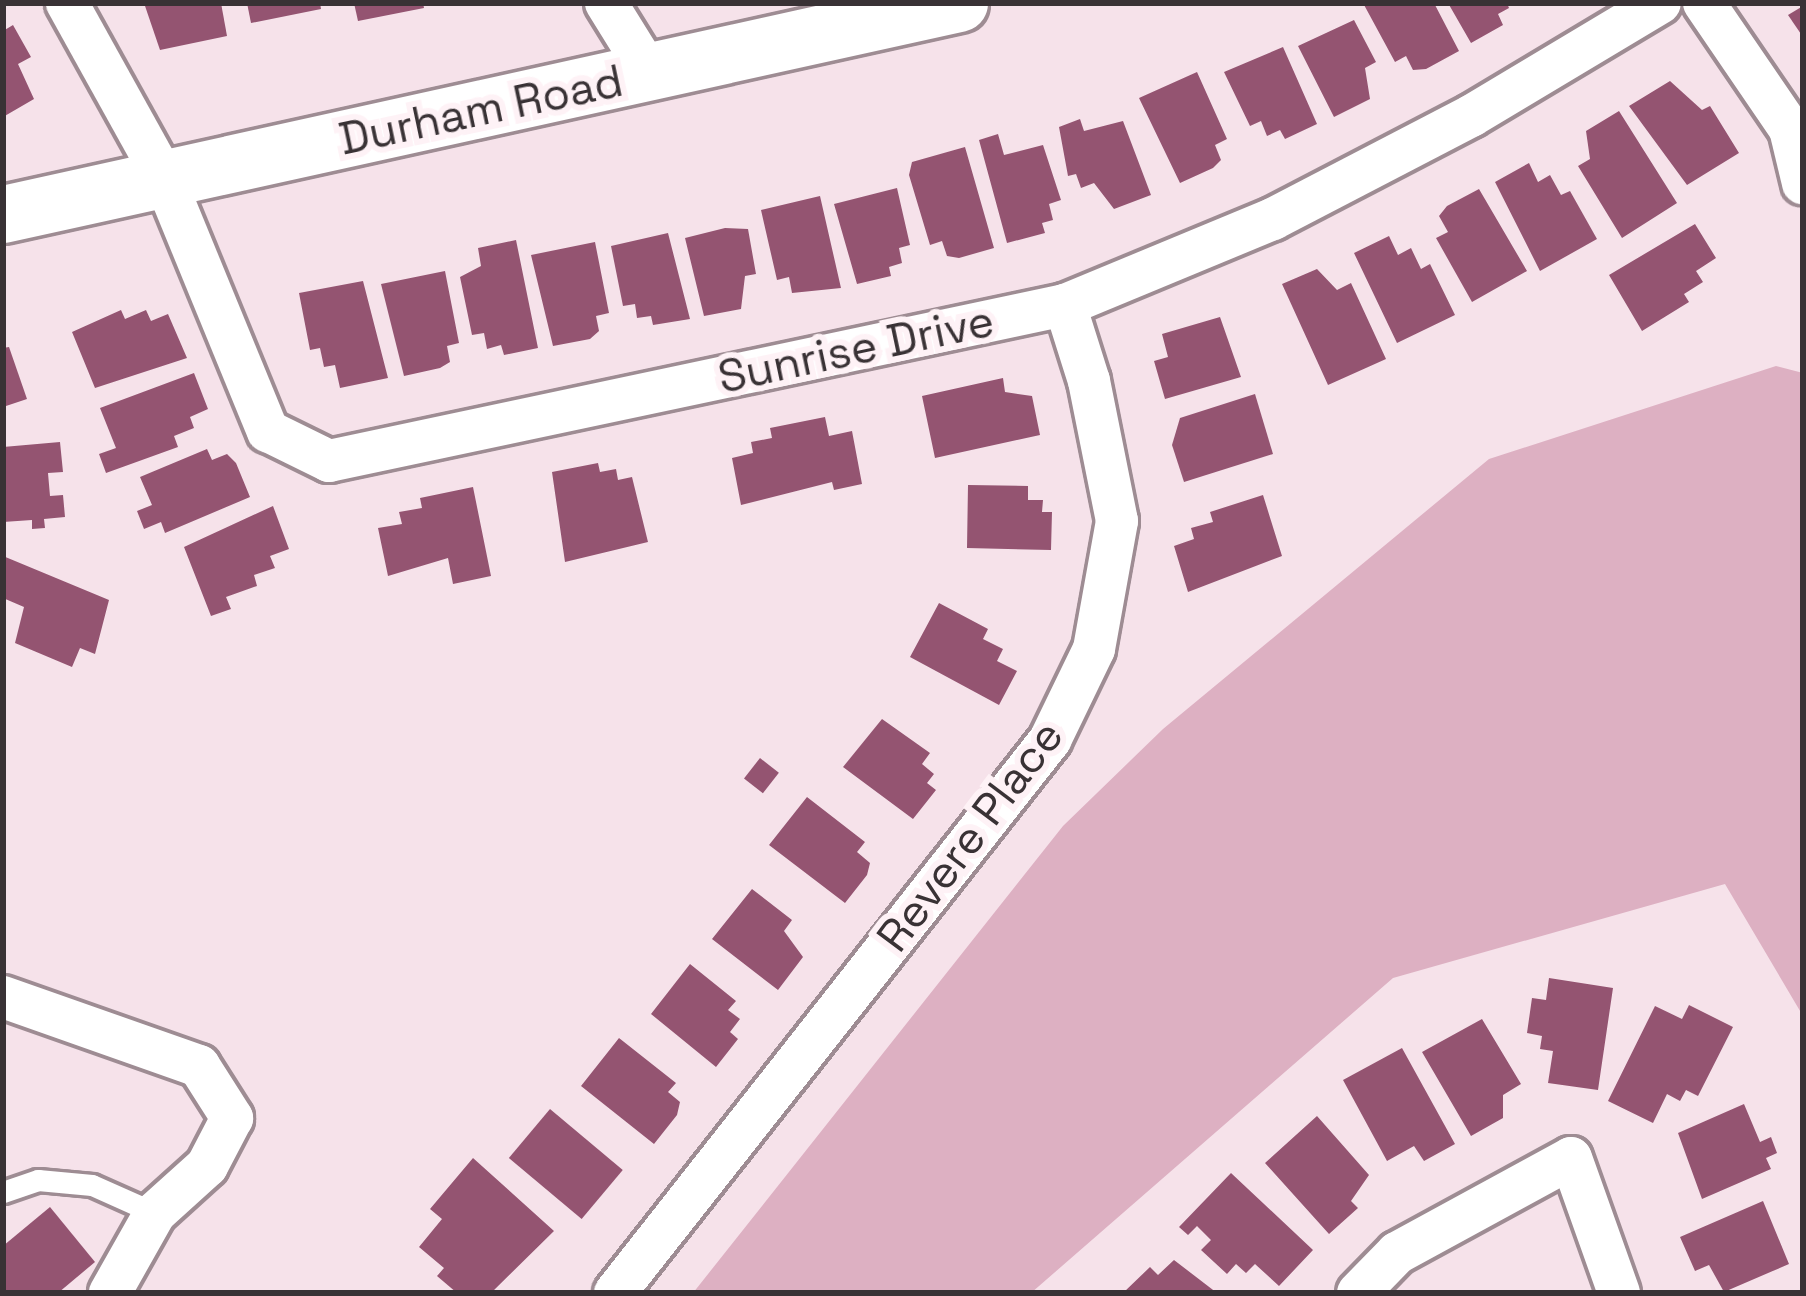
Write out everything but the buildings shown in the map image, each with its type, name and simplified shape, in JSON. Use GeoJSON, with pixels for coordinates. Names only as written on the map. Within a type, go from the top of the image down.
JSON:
{"type":"FeatureCollection","features":[{"type":"Feature","properties":{"kind":"main road","name":"Durham Road"},"geometry":{"type":"LineString","coordinates":[[3,214],[958,3]]}},
{"type":"Feature","properties":{"kind":"street","name":"Sunrise Drive"},"geometry":{"type":"LineString","coordinates":[[67,3],[164,178],[268,431],[328,461],[1064,305],[1273,219],[1471,116],[1660,3]]}},
{"type":"Feature","properties":{"kind":"street"},"geometry":{"type":"LineString","coordinates":[[606,3],[650,74]]}},
{"type":"Feature","properties":{"kind":"street"},"geometry":{"type":"LineString","coordinates":[[1704,3],[1790,129],[1803,183]]}},
{"type":"Feature","properties":{"kind":"street","name":"Revere Place"},"geometry":{"type":"LineString","coordinates":[[615,1293],[1050,740],[1094,649],[1117,521],[1089,381],[1064,305]]}},
{"type":"Feature","properties":{"kind":"street"},"geometry":{"type":"LineString","coordinates":[[3,997],[199,1066],[232,1118],[207,1166],[155,1213],[110,1293]]}},
{"type":"Feature","properties":{"kind":"street"},"geometry":{"type":"LineString","coordinates":[[1358,1293],[1397,1252],[1571,1158],[1618,1293]]}},
{"type":"Feature","properties":{"kind":"lane"},"geometry":{"type":"LineString","coordinates":[[3,1192],[38,1180],[92,1185],[155,1213]]}},
{"type":"Feature","properties":{"kind":"shaded area"},"geometry":{"type":"Polygon","coordinates":[[[1776,366],[1803,373],[1803,1016],[1725,884],[1393,978],[1031,1293],[693,1293],[1063,826],[1163,729],[1489,459],[1776,366]]]}}]}
